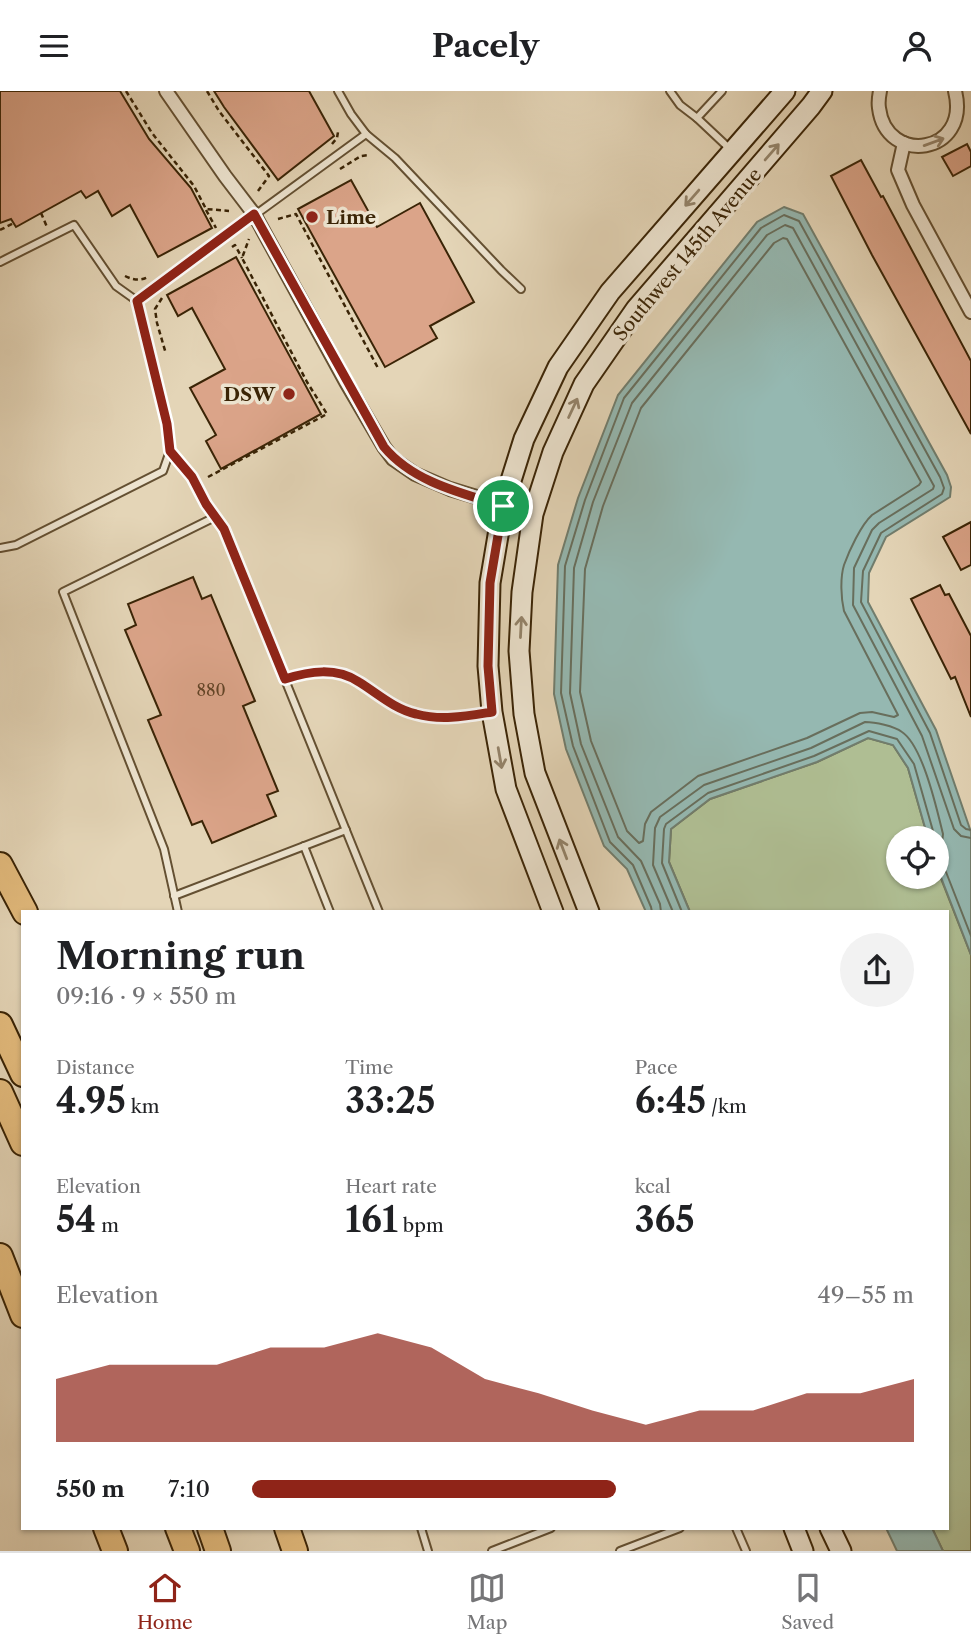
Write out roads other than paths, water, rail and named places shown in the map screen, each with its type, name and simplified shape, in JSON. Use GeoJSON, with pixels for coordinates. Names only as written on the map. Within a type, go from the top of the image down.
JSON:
{"type":"FeatureCollection","features":[{"type":"Feature","properties":{"kind":"highway"},"geometry":{"type":"LineString","coordinates":[[0,865],[24,910]]}},
{"type":"Feature","properties":{"kind":"highway"},"geometry":{"type":"LineString","coordinates":[[0,1025],[21,1070]]}},
{"type":"Feature","properties":{"kind":"highway"},"geometry":{"type":"LineString","coordinates":[[0,1093],[21,1139]]}},
{"type":"Feature","properties":{"kind":"highway"},"geometry":{"type":"LineString","coordinates":[[0,1256],[21,1310]]}},
{"type":"Feature","properties":{"kind":"highway"},"geometry":{"type":"LineString","coordinates":[[107,1530],[115,1551]]}},
{"type":"Feature","properties":{"kind":"highway"},"geometry":{"type":"LineString","coordinates":[[179,1530],[187,1551]]}},
{"type":"Feature","properties":{"kind":"highway"},"geometry":{"type":"LineString","coordinates":[[211,1530],[218,1551]]}},
{"type":"Feature","properties":{"kind":"highway"},"geometry":{"type":"LineString","coordinates":[[288,1530],[295,1551]]}},
{"type":"Feature","properties":{"kind":"street"},"geometry":{"type":"LineString","coordinates":[[166,91],[254,214],[393,459],[415,474],[450,489],[533,515]]}},
{"type":"Feature","properties":{"kind":"street","name":"Southwest 145th Avenue"},"geometry":{"type":"LineString","coordinates":[[552,910],[506,789],[492,712],[488,666],[490,583],[503,506],[524,439],[558,367],[610,292],[785,91]]}},
{"type":"Feature","properties":{"kind":"street","name":"Southwest 145th Avenue"},"geometry":{"type":"LineString","coordinates":[[588,910],[535,773],[524,714],[519,651],[522,591],[533,515],[553,452],[584,384],[636,309],[822,91]]}},
{"type":"Feature","properties":{"kind":"street"},"geometry":{"type":"LineString","coordinates":[[880,91],[879,109],[884,124],[904,143],[918,147],[932,146],[946,138],[964,113],[955,91]]}},
{"type":"Feature","properties":{"kind":"street"},"geometry":{"type":"LineString","coordinates":[[904,143],[898,170],[913,205],[971,312]]}},
{"type":"Feature","properties":{"kind":"street"},"geometry":{"type":"LineString","coordinates":[[795,1530],[803,1551]]}},
{"type":"Feature","properties":{"kind":"street"},"geometry":{"type":"LineString","coordinates":[[831,1530],[841,1551]]}},
{"type":"Feature","properties":{"kind":"lane"},"geometry":{"type":"LineString","coordinates":[[338,91],[366,134],[395,158],[521,289]]}},
{"type":"Feature","properties":{"kind":"lane"},"geometry":{"type":"LineString","coordinates":[[670,91],[680,105],[732,151]]}},
{"type":"Feature","properties":{"kind":"lane"},"geometry":{"type":"LineString","coordinates":[[697,118],[722,91]]}},
{"type":"Feature","properties":{"kind":"lane"},"geometry":{"type":"LineString","coordinates":[[137,301],[366,134]]}},
{"type":"Feature","properties":{"kind":"lane"},"geometry":{"type":"LineString","coordinates":[[0,262],[74,225],[116,286],[137,301],[167,424],[170,451],[163,471],[16,545],[0,548]]}},
{"type":"Feature","properties":{"kind":"lane"},"geometry":{"type":"LineString","coordinates":[[170,451],[192,477],[206,504],[224,529],[378,910]]}},
{"type":"Feature","properties":{"kind":"lane"},"geometry":{"type":"LineString","coordinates":[[178,910],[164,849],[63,592],[215,517]]}},
{"type":"Feature","properties":{"kind":"lane"},"geometry":{"type":"LineString","coordinates":[[285,679],[318,671],[333,672],[347,675],[414,714],[452,718],[492,712]]}},
{"type":"Feature","properties":{"kind":"lane"},"geometry":{"type":"LineString","coordinates":[[174,896],[346,830]]}},
{"type":"Feature","properties":{"kind":"lane"},"geometry":{"type":"LineString","coordinates":[[304,846],[329,910]]}},
{"type":"Feature","properties":{"kind":"lane"},"geometry":{"type":"LineString","coordinates":[[423,1530],[428,1551]]}},
{"type":"Feature","properties":{"kind":"lane"},"geometry":{"type":"LineString","coordinates":[[492,1551],[546,1530]]}},
{"type":"Feature","properties":{"kind":"lane"},"geometry":{"type":"LineString","coordinates":[[620,1551],[675,1530]]}},
{"type":"Feature","properties":{"kind":"lane"},"geometry":{"type":"LineString","coordinates":[[737,1530],[746,1551]]}},
{"type":"Feature","properties":{"kind":"water"},"geometry":{"type":"Polygon","coordinates":[[[784,207],[803,214],[947,475],[951,487],[950,497],[886,537],[869,573],[868,602],[936,730],[971,832],[971,955],[946,889],[949,889],[949,826],[925,826],[908,768],[893,745],[868,738],[817,762],[710,799],[671,829],[669,862],[689,910],[645,910],[627,869],[604,846],[566,749],[554,694],[558,565],[578,498],[618,395],[757,222],[784,207]]]}},
{"type":"Feature","properties":{"kind":"water"},"geometry":{"type":"Polygon","coordinates":[[[887,1530],[933,1530],[943,1551],[897,1551],[887,1530]]]}},
{"type":"Feature","properties":{"kind":"place","name":"Lime"},"geometry":{"type":"Point","coordinates":[312,217]}},
{"type":"Feature","properties":{"kind":"place","name":"DSW"},"geometry":{"type":"Point","coordinates":[289,394]}}]}
